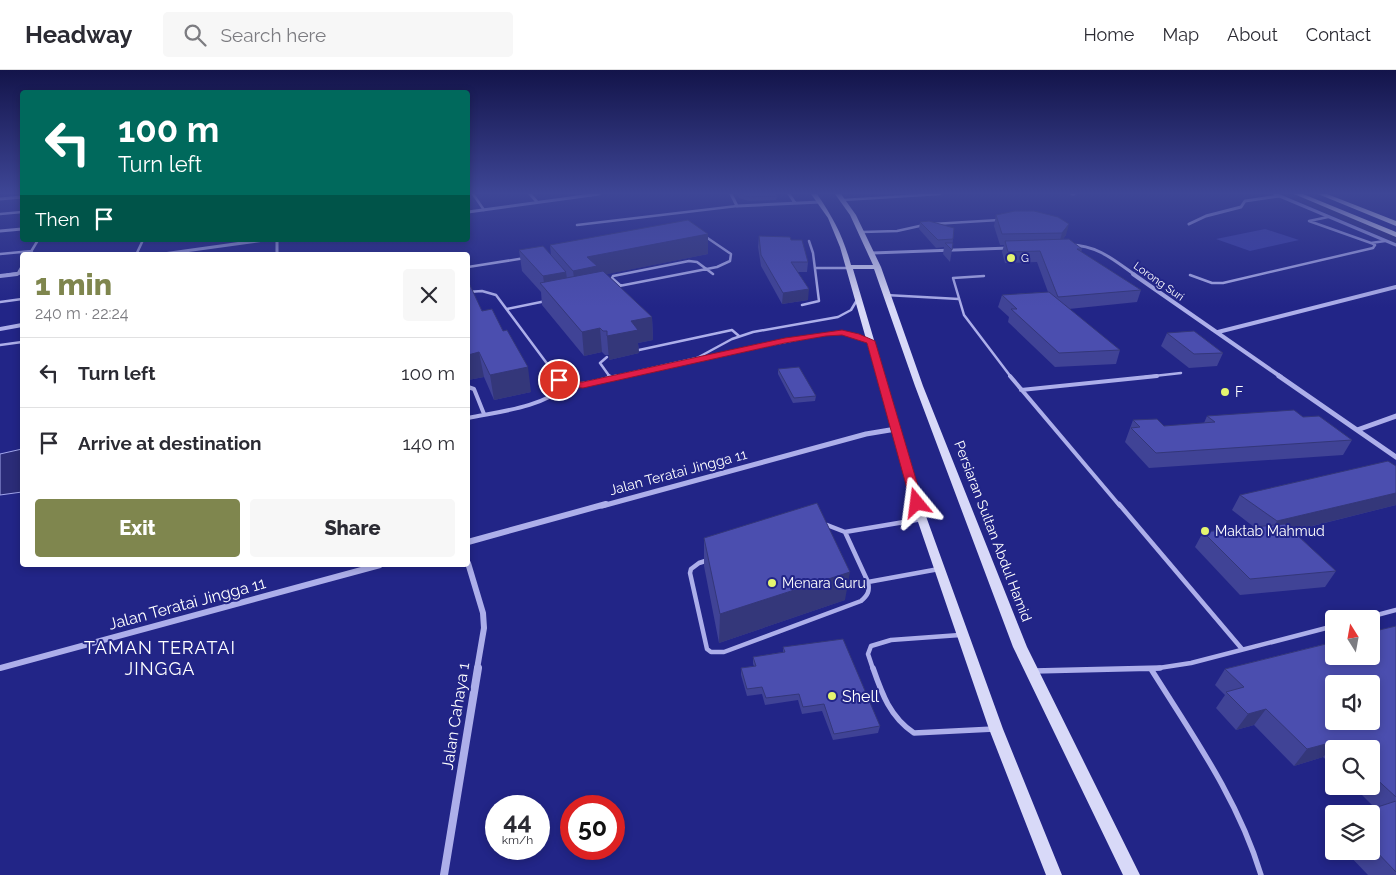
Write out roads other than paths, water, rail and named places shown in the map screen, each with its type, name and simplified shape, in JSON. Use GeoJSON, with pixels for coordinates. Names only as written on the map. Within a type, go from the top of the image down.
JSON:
{"type":"FeatureCollection","features":[{"type":"Feature","properties":{"kind":"main road"},"geometry":{"type":"LineString","coordinates":[[836,232],[858,297],[922,519],[996,729],[1054,875]]}},
{"type":"Feature","properties":{"kind":"main road","name":"Persiaran Sultan Abdul Hamid"},"geometry":{"type":"LineString","coordinates":[[862,232],[878,267],[886,295],[1020,647],[1132,875]]}},
{"type":"Feature","properties":{"kind":"main road"},"geometry":{"type":"LineString","coordinates":[[849,267],[878,267]]}},
{"type":"Feature","properties":{"kind":"street"},"geometry":{"type":"LineString","coordinates":[[1363,232],[1396,246]]}},
{"type":"Feature","properties":{"kind":"street"},"geometry":{"type":"LineString","coordinates":[[178,252],[250,242]]}},
{"type":"Feature","properties":{"kind":"street","name":"Lorong Suri"},"geometry":{"type":"LineString","coordinates":[[1068,245],[1085,245],[1099,250],[1396,457]]}},
{"type":"Feature","properties":{"kind":"street"},"geometry":{"type":"LineString","coordinates":[[872,254],[1019,247]]}},
{"type":"Feature","properties":{"kind":"street"},"geometry":{"type":"LineString","coordinates":[[0,276],[20,273]]}},
{"type":"Feature","properties":{"kind":"street"},"geometry":{"type":"LineString","coordinates":[[1218,332],[1396,287]]}},
{"type":"Feature","properties":{"kind":"street"},"geometry":{"type":"LineString","coordinates":[[0,329],[20,325]]}},
{"type":"Feature","properties":{"kind":"street"},"geometry":{"type":"LineString","coordinates":[[1357,430],[1396,416]]}},
{"type":"Feature","properties":{"kind":"street","name":"Jalan Teratai Jingga 11"},"geometry":{"type":"LineString","coordinates":[[470,541],[857,436],[896,429]]}},
{"type":"Feature","properties":{"kind":"street","name":"Jalan Teratai Jingga 11"},"geometry":{"type":"LineString","coordinates":[[0,668],[373,567]]}},
{"type":"Feature","properties":{"kind":"street","name":"Jalan Cahaya 1"},"geometry":{"type":"LineString","coordinates":[[444,875],[484,628],[483,613],[469,567]]}},
{"type":"Feature","properties":{"kind":"lane"},"geometry":{"type":"LineString","coordinates":[[862,232],[877,232]]}},
{"type":"Feature","properties":{"kind":"lane"},"geometry":{"type":"LineString","coordinates":[[1336,232],[1371,243],[1385,241]]}},
{"type":"Feature","properties":{"kind":"lane"},"geometry":{"type":"LineString","coordinates":[[611,288],[727,264],[732,256],[702,234]]}},
{"type":"Feature","properties":{"kind":"lane"},"geometry":{"type":"LineString","coordinates":[[802,306],[818,301],[815,268],[809,241]]}},
{"type":"Feature","properties":{"kind":"lane"},"geometry":{"type":"LineString","coordinates":[[0,254],[32,250],[37,242]]}},
{"type":"Feature","properties":{"kind":"lane"},"geometry":{"type":"LineString","coordinates":[[1190,275],[1212,283],[1223,283],[1373,248],[1375,246],[1371,243]]}},
{"type":"Feature","properties":{"kind":"lane"},"geometry":{"type":"LineString","coordinates":[[470,268],[531,256]]}},
{"type":"Feature","properties":{"kind":"lane"},"geometry":{"type":"LineString","coordinates":[[620,286],[612,278],[613,276],[689,261],[697,262],[714,274]]}},
{"type":"Feature","properties":{"kind":"lane"},"geometry":{"type":"LineString","coordinates":[[815,268],[849,267]]}},
{"type":"Feature","properties":{"kind":"lane"},"geometry":{"type":"LineString","coordinates":[[984,276],[953,278],[964,315],[1020,390],[1242,649]]}},
{"type":"Feature","properties":{"kind":"lane"},"geometry":{"type":"LineString","coordinates":[[470,292],[494,293],[559,380],[568,384],[583,385],[690,360],[826,334],[842,333],[870,341]]}},
{"type":"Feature","properties":{"kind":"lane"},"geometry":{"type":"LineString","coordinates":[[886,295],[959,299]]}},
{"type":"Feature","properties":{"kind":"lane"},"geometry":{"type":"LineString","coordinates":[[690,360],[704,355],[739,336],[838,317],[851,310],[858,297]]}},
{"type":"Feature","properties":{"kind":"lane"},"geometry":{"type":"LineString","coordinates":[[0,302],[20,298]]}},
{"type":"Feature","properties":{"kind":"lane"},"geometry":{"type":"LineString","coordinates":[[506,309],[554,299]]}},
{"type":"Feature","properties":{"kind":"lane"},"geometry":{"type":"LineString","coordinates":[[638,350],[732,330],[739,336]]}},
{"type":"Feature","properties":{"kind":"lane"},"geometry":{"type":"LineString","coordinates":[[0,345],[20,342]]}},
{"type":"Feature","properties":{"kind":"lane"},"geometry":{"type":"LineString","coordinates":[[607,358],[600,363],[611,378]]}},
{"type":"Feature","properties":{"kind":"lane"},"geometry":{"type":"LineString","coordinates":[[1020,390],[1181,373]]}},
{"type":"Feature","properties":{"kind":"lane"},"geometry":{"type":"LineString","coordinates":[[470,418],[544,400],[559,393],[568,384]]}},
{"type":"Feature","properties":{"kind":"lane"},"geometry":{"type":"LineString","coordinates":[[470,388],[474,390],[484,414]]}},
{"type":"Feature","properties":{"kind":"lane"},"geometry":{"type":"LineString","coordinates":[[845,532],[870,590],[861,601],[724,652],[711,652],[707,649],[690,573],[695,565],[816,525],[828,525],[845,532],[922,519]]}},
{"type":"Feature","properties":{"kind":"lane"},"geometry":{"type":"LineString","coordinates":[[868,582],[939,569]]}},
{"type":"Feature","properties":{"kind":"lane"},"geometry":{"type":"LineString","coordinates":[[1380,614],[1396,610]]}},
{"type":"Feature","properties":{"kind":"lane"},"geometry":{"type":"LineString","coordinates":[[1032,671],[1151,670],[1191,663],[1325,628]]}},
{"type":"Feature","properties":{"kind":"lane"},"geometry":{"type":"LineString","coordinates":[[963,635],[891,640],[871,646],[868,654],[888,708],[903,728],[914,733],[996,729]]}},
{"type":"Feature","properties":{"kind":"lane"},"geometry":{"type":"LineString","coordinates":[[1151,670],[1235,806],[1256,854],[1261,875]]}},
{"type":"Feature","properties":{"kind":"waterway"},"geometry":{"type":"LineString","coordinates":[[1378,232],[1396,239]]}},
{"type":"Feature","properties":{"kind":"place","name":"G"},"geometry":{"type":"Point","coordinates":[1011,258]}},
{"type":"Feature","properties":{"kind":"place","name":"F"},"geometry":{"type":"Point","coordinates":[1225,392]}},
{"type":"Feature","properties":{"kind":"place","name":"Maktab Mahmud"},"geometry":{"type":"Point","coordinates":[1205,531]}},
{"type":"Feature","properties":{"kind":"place","name":"Menara Guru"},"geometry":{"type":"Point","coordinates":[772,583]}},
{"type":"Feature","properties":{"kind":"place","name":"Shell"},"geometry":{"type":"Point","coordinates":[832,696]}},
{"type":"Feature","properties":{"kind":"district","name":"TAMAN TERATAI JINGGA"},"geometry":{"type":"Point","coordinates":[160,658]}}]}
